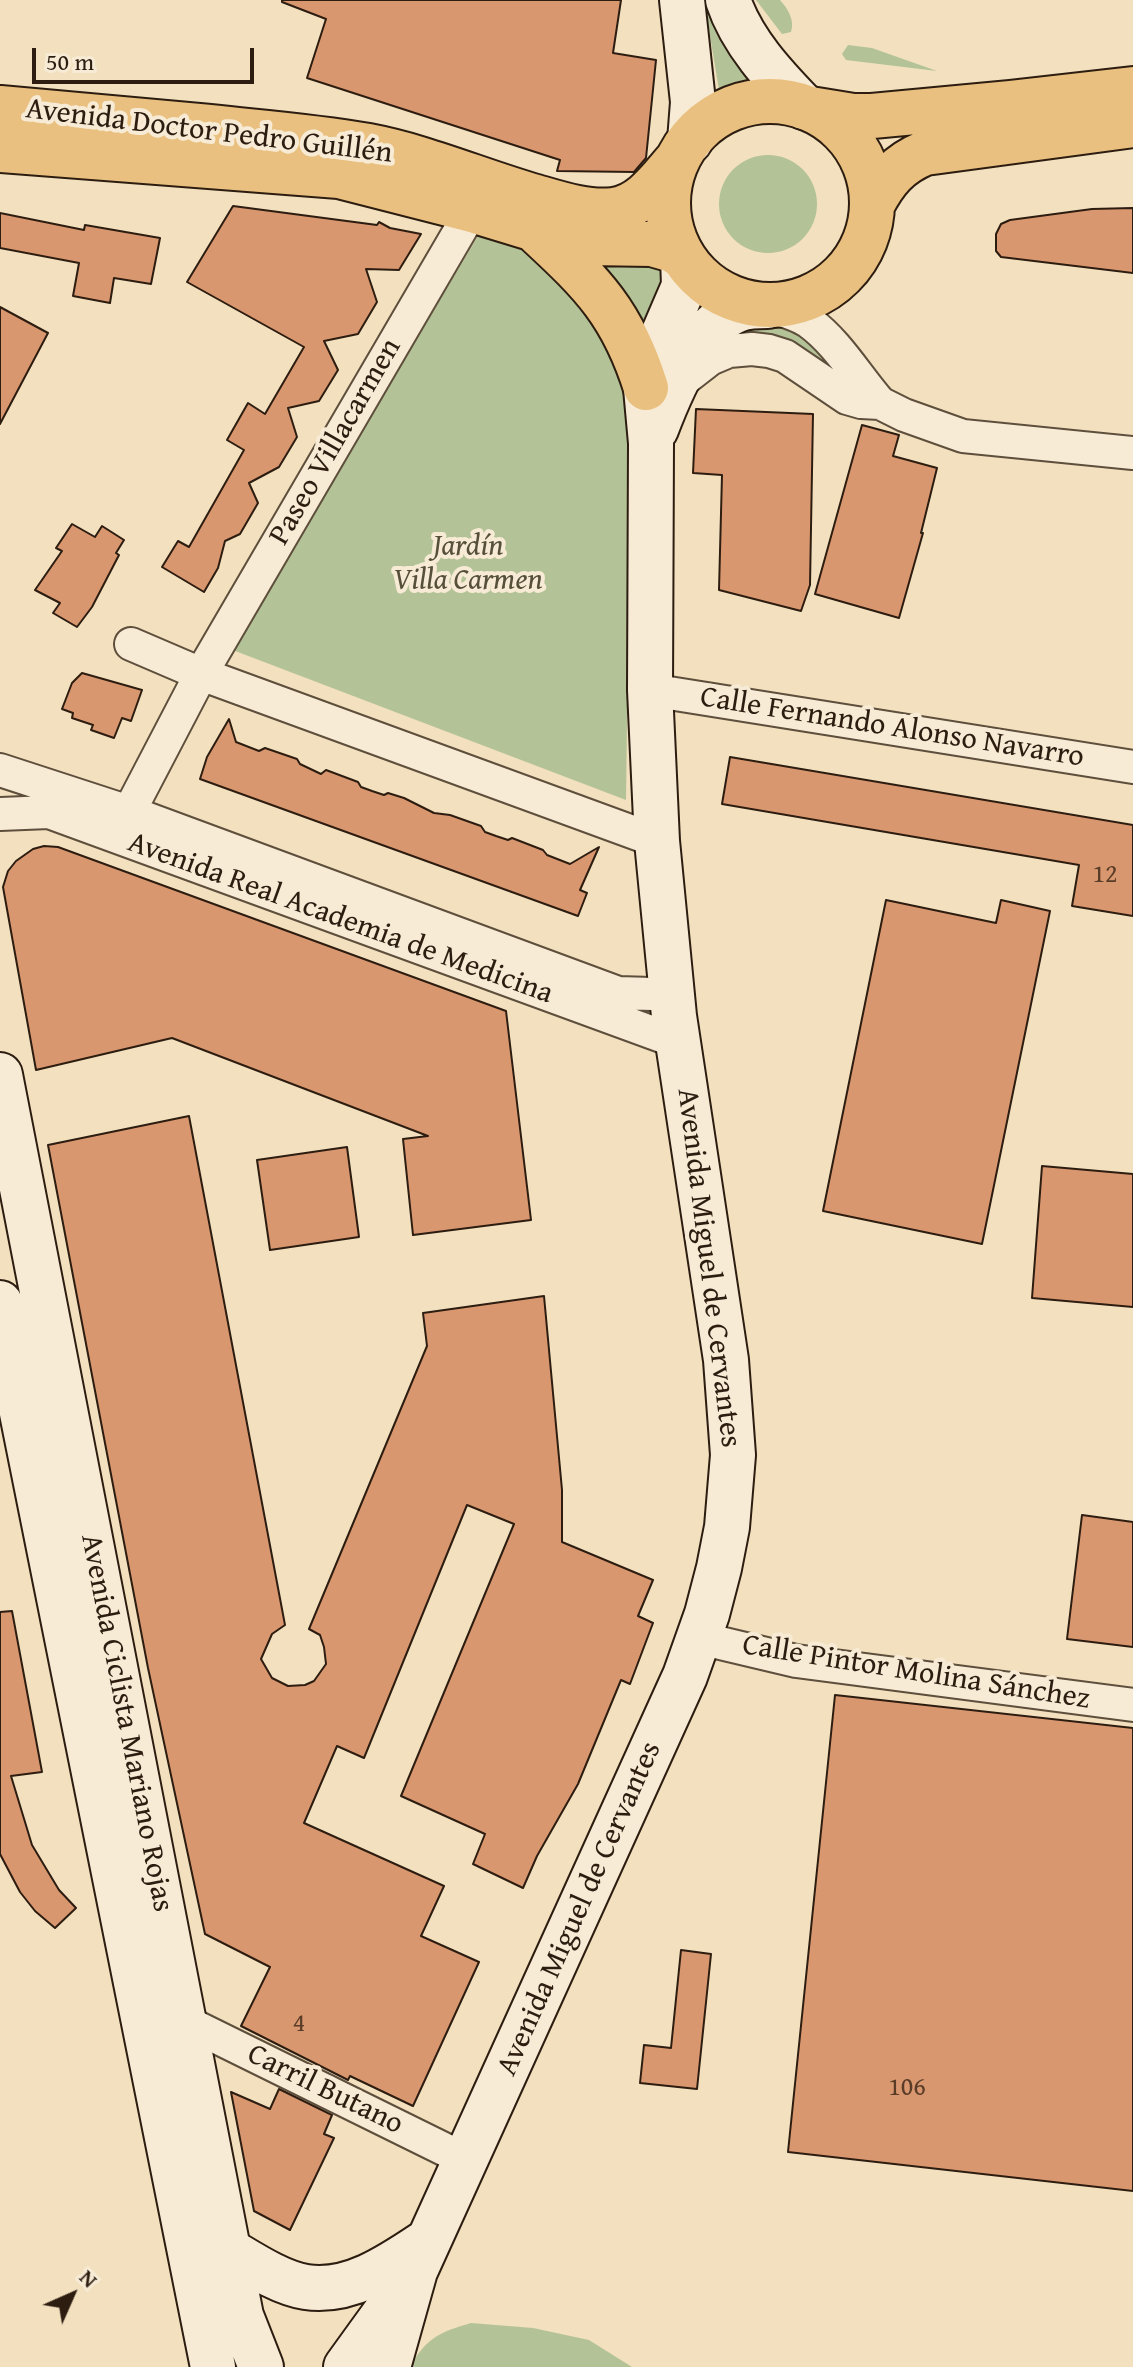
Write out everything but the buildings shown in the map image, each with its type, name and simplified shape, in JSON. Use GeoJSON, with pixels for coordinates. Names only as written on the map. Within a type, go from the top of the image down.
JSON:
{"type":"FeatureCollection","features":[{"type":"Feature","properties":{"kind":"main road"},"geometry":{"type":"LineString","coordinates":[[682,0],[693,102],[684,150],[671,178],[669,219],[683,257],[696,273],[729,297],[768,306]]}},
{"type":"Feature","properties":{"kind":"main road"},"geometry":{"type":"LineString","coordinates":[[533,229],[604,299],[620,323],[641,370],[660,388],[726,315],[749,307],[791,303],[813,296],[849,269],[869,228],[872,205],[864,164],[854,145],[832,122],[804,107],[756,51],[728,0]]}},
{"type":"Feature","properties":{"kind":"main road"},"geometry":{"type":"LineString","coordinates":[[684,150],[702,128],[732,108],[768,101],[837,114],[872,116],[1133,89]]}},
{"type":"Feature","properties":{"kind":"main road","name":"Avenida Doctor Pedro Guillén"},"geometry":{"type":"LineString","coordinates":[[0,108],[256,132],[370,147],[411,156],[561,204],[590,209],[612,210],[639,199],[656,185],[684,150]]}},
{"type":"Feature","properties":{"kind":"main road"},"geometry":{"type":"LineString","coordinates":[[872,205],[895,170],[925,153],[1133,125]]}},
{"type":"Feature","properties":{"kind":"main road","name":"Avenida Doctor Pedro Guillén"},"geometry":{"type":"LineString","coordinates":[[0,150],[339,176],[588,243],[652,244],[673,250],[683,257]]}},
{"type":"Feature","properties":{"kind":"main road","name":"Avenida Miguel de Cervantes"},"geometry":{"type":"LineString","coordinates":[[388,2367],[422,2255],[685,1676],[713,1593],[725,1537],[732,1476],[732,1433],[724,1348],[672,990],[657,841],[650,690],[651,443],[660,388],[653,358],[684,286],[683,257]]}},
{"type":"Feature","properties":{"kind":"main road","name":"Avenida Ciclista Mariano Rojas"},"geometry":{"type":"LineString","coordinates":[[0,1075],[241,2316],[261,2367]]}},
{"type":"Feature","properties":{"kind":"main road","name":"Avenida Ciclista Mariano Rojas"},"geometry":{"type":"LineString","coordinates":[[0,1303],[213,2367]]}},
{"type":"Feature","properties":{"kind":"main road"},"geometry":{"type":"LineString","coordinates":[[228,2250],[266,2272],[303,2287],[329,2289],[422,2255]]}},
{"type":"Feature","properties":{"kind":"main road","name":"Avenida Miguel de Cervantes"},"geometry":{"type":"LineString","coordinates":[[346,2367],[422,2255]]}},
{"type":"Feature","properties":{"kind":"street","name":"Paseo Villacarmen"},"geometry":{"type":"LineString","coordinates":[[129,812],[201,674],[472,210]]}},
{"type":"Feature","properties":{"kind":"street"},"geometry":{"type":"LineString","coordinates":[[768,306],[799,317],[823,334],[880,403]]}},
{"type":"Feature","properties":{"kind":"street"},"geometry":{"type":"LineString","coordinates":[[660,388],[729,351],[769,351],[785,356],[847,398],[880,403],[963,436],[1133,453]]}},
{"type":"Feature","properties":{"kind":"street"},"geometry":{"type":"LineString","coordinates":[[131,644],[201,674],[657,841]]}},
{"type":"Feature","properties":{"kind":"street","name":"Calle Fernando Alonso Navarro"},"geometry":{"type":"LineString","coordinates":[[650,690],[1133,767]]}},
{"type":"Feature","properties":{"kind":"street","name":"Avenida Real Academia de Medicina"},"geometry":{"type":"LineString","coordinates":[[0,770],[129,812],[618,993],[652,994],[672,990]]}},
{"type":"Feature","properties":{"kind":"street","name":"Avenida Real Academia de Medicina"},"geometry":{"type":"LineString","coordinates":[[0,814],[49,812],[678,1042]]}},
{"type":"Feature","properties":{"kind":"street","name":"Calle Pintor Molina Sánchez"},"geometry":{"type":"LineString","coordinates":[[699,1638],[796,1661],[1133,1705]]}},
{"type":"Feature","properties":{"kind":"street","name":"Carril Butano"},"geometry":{"type":"LineString","coordinates":[[184,2021],[466,2160]]}},
{"type":"Feature","properties":{"kind":"green space"},"geometry":{"type":"Polygon","coordinates":[[[704,0],[712,0],[760,77],[719,90],[704,0]]]}},
{"type":"Feature","properties":{"kind":"green space"},"geometry":{"type":"Polygon","coordinates":[[[756,0],[780,0],[790,15],[791,32],[782,34],[756,0]]]}},
{"type":"Feature","properties":{"kind":"green space"},"geometry":{"type":"Polygon","coordinates":[[[848,45],[872,48],[937,71],[846,60],[842,54],[848,45]]]}},
{"type":"Feature","properties":{"kind":"green space"},"geometry":{"type":"Polygon","coordinates":[[[768,155],[787,159],[803,169],[813,185],[817,204],[813,223],[803,239],[787,249],[768,253],[749,249],[733,239],[723,223],[719,204],[723,185],[733,169],[749,159],[768,155]]]}},
{"type":"Feature","properties":{"kind":"green space","name":"Jardín Villa Carmen"},"geometry":{"type":"Polygon","coordinates":[[[478,236],[520,247],[556,270],[619,362],[631,413],[626,800],[230,649],[478,236]]]}},
{"type":"Feature","properties":{"kind":"green space"},"geometry":{"type":"Polygon","coordinates":[[[665,259],[659,288],[643,323],[596,263],[665,259]]]}},
{"type":"Feature","properties":{"kind":"green space"},"geometry":{"type":"Polygon","coordinates":[[[788,323],[817,343],[838,376],[738,339],[749,328],[788,323]]]}},
{"type":"Feature","properties":{"kind":"green space"},"geometry":{"type":"Polygon","coordinates":[[[471,2323],[533,2328],[589,2340],[632,2367],[410,2367],[428,2343],[471,2323]]]}}]}
